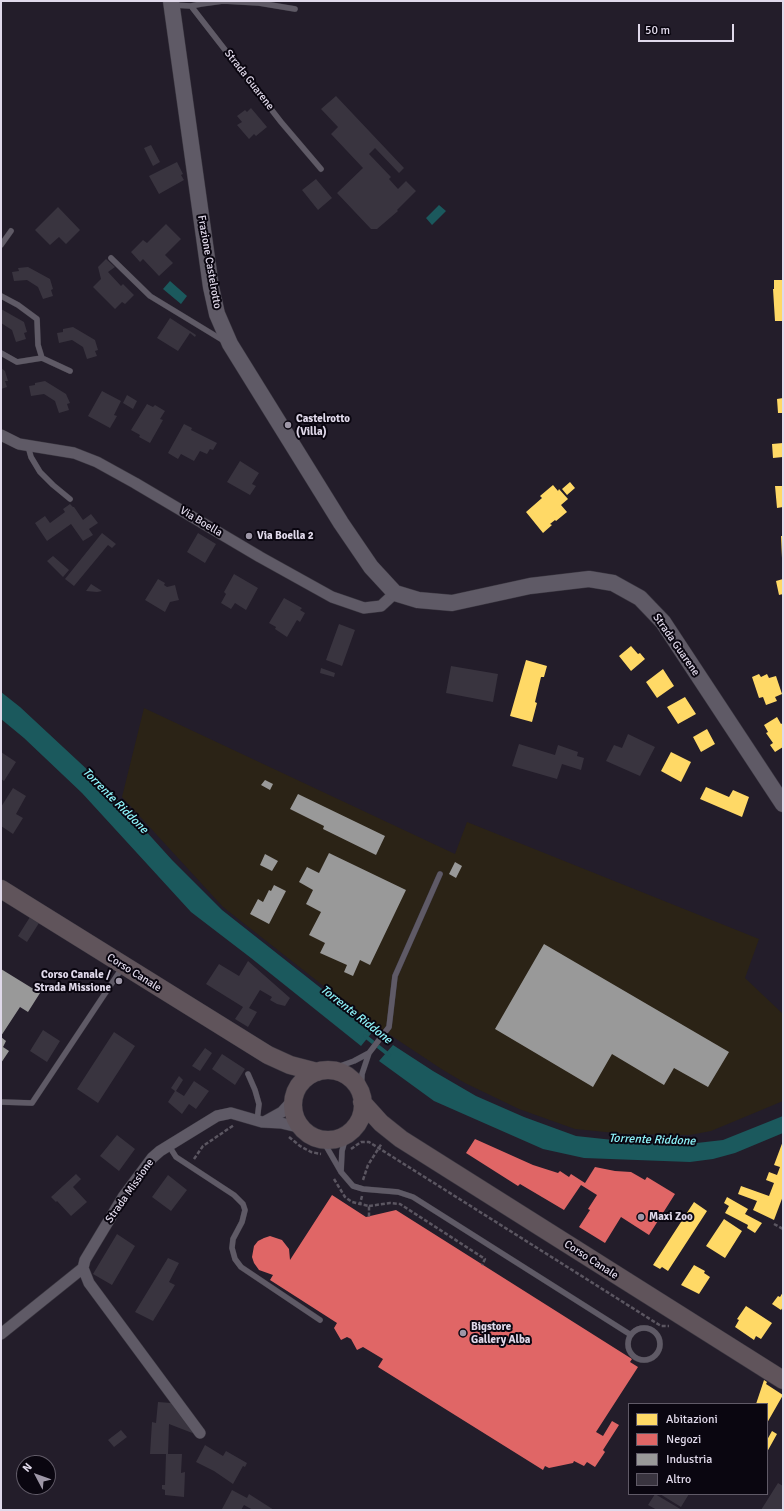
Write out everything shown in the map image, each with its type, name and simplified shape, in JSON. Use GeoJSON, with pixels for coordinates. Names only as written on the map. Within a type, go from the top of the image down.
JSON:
{"type":"FeatureCollection","features":[{"type":"Feature","properties":{"kind":"main road","name":"Frazione Castelrotto"},"geometry":{"type":"LineString","coordinates":[[171,3],[211,287],[218,314],[230,344],[341,523],[371,567],[395,593]]}},
{"type":"Feature","properties":{"kind":"main road","name":"Strada Guarene"},"geometry":{"type":"LineString","coordinates":[[395,593],[418,600],[452,603],[530,586],[589,579],[613,583],[640,598],[663,622],[783,804]]}},
{"type":"Feature","properties":{"kind":"main road","name":"Corso Canale"},"geometry":{"type":"LineString","coordinates":[[1,889],[268,1055],[290,1065],[323,1071],[340,1072],[348,1077],[356,1084],[362,1097],[392,1140]]}},
{"type":"Feature","properties":{"kind":"main road","name":"Corso Canale"},"geometry":{"type":"LineString","coordinates":[[268,1055],[287,1076],[295,1096],[294,1110],[296,1120],[294,1131]]}},
{"type":"Feature","properties":{"kind":"main road"},"geometry":{"type":"LineString","coordinates":[[295,1096],[301,1083],[308,1076],[323,1071]]}},
{"type":"Feature","properties":{"kind":"main road"},"geometry":{"type":"LineString","coordinates":[[350,1131],[358,1122],[362,1112],[362,1097]]}},
{"type":"Feature","properties":{"kind":"main road","name":"Corso Canale"},"geometry":{"type":"LineString","coordinates":[[322,1139],[337,1138],[350,1131],[367,1128],[392,1140],[783,1380]]}},
{"type":"Feature","properties":{"kind":"main road"},"geometry":{"type":"LineString","coordinates":[[294,1131],[308,1133],[322,1139]]}},
{"type":"Feature","properties":{"kind":"street","name":"Via Boella"},"geometry":{"type":"LineString","coordinates":[[1,435],[19,444],[74,453],[97,462],[332,597],[364,608],[381,606],[395,593]]}},
{"type":"Feature","properties":{"kind":"street"},"geometry":{"type":"LineString","coordinates":[[259,1122],[282,1112],[295,1096]]}},
{"type":"Feature","properties":{"kind":"street","name":"Strada Missione"},"geometry":{"type":"LineString","coordinates":[[1,1334],[83,1268],[85,1260],[123,1197],[152,1158],[160,1151],[220,1115],[231,1113],[259,1122],[281,1123],[294,1131]]}},
{"type":"Feature","properties":{"kind":"street"},"geometry":{"type":"LineString","coordinates":[[83,1268],[88,1283],[200,1432]]}},
{"type":"Feature","properties":{"kind":"lane"},"geometry":{"type":"LineString","coordinates":[[171,3],[191,6],[223,2],[259,3],[295,9]]}},
{"type":"Feature","properties":{"kind":"lane","name":"Strada Guarene"},"geometry":{"type":"LineString","coordinates":[[191,6],[281,122],[321,169]]}},
{"type":"Feature","properties":{"kind":"lane"},"geometry":{"type":"LineString","coordinates":[[1,245],[11,231]]}},
{"type":"Feature","properties":{"kind":"lane"},"geometry":{"type":"LineString","coordinates":[[111,258],[150,296],[230,344]]}},
{"type":"Feature","properties":{"kind":"lane"},"geometry":{"type":"LineString","coordinates":[[1,296],[18,305],[37,319],[38,345],[42,358]]}},
{"type":"Feature","properties":{"kind":"lane"},"geometry":{"type":"LineString","coordinates":[[1,352],[17,362],[42,358],[70,371]]}},
{"type":"Feature","properties":{"kind":"lane"},"geometry":{"type":"LineString","coordinates":[[28,446],[40,472],[70,499]]}},
{"type":"Feature","properties":{"kind":"lane"},"geometry":{"type":"LineString","coordinates":[[362,1097],[362,1074],[369,1053],[389,1027],[395,976],[440,874]]}},
{"type":"Feature","properties":{"kind":"lane"},"geometry":{"type":"LineString","coordinates":[[1,1102],[32,1103],[123,966]]}},
{"type":"Feature","properties":{"kind":"lane"},"geometry":{"type":"LineString","coordinates":[[323,1071],[354,1061],[369,1053]]}},
{"type":"Feature","properties":{"kind":"lane"},"geometry":{"type":"LineString","coordinates":[[248,1074],[259,1104],[259,1122]]}},
{"type":"Feature","properties":{"kind":"lane"},"geometry":{"type":"LineString","coordinates":[[341,1172],[342,1151],[350,1131]]}},
{"type":"Feature","properties":{"kind":"lane"},"geometry":{"type":"LineString","coordinates":[[322,1139],[341,1172],[353,1186],[363,1189],[398,1192],[414,1197],[631,1335]]}},
{"type":"Feature","properties":{"kind":"lane"},"geometry":{"type":"LineString","coordinates":[[169,1146],[176,1157],[234,1195],[243,1204],[245,1210],[242,1222],[233,1239],[232,1248],[235,1259],[241,1267],[320,1320]]}},
{"type":"Feature","properties":{"kind":"lane"},"geometry":{"type":"LineString","coordinates":[[639,1329],[649,1329],[654,1332],[657,1335],[660,1345],[657,1354],[649,1360],[634,1357],[629,1349],[629,1339],[631,1335],[639,1329]]}},
{"type":"Feature","properties":{"kind":"path"},"geometry":{"type":"LineString","coordinates":[[189,1166],[202,1146],[239,1122]]}},
{"type":"Feature","properties":{"kind":"path"},"geometry":{"type":"LineString","coordinates":[[294,1131],[300,1146],[311,1152],[323,1155],[324,1157]]}},
{"type":"Feature","properties":{"kind":"path"},"geometry":{"type":"LineString","coordinates":[[363,1180],[368,1165],[379,1148],[392,1140]]}},
{"type":"Feature","properties":{"kind":"path"},"geometry":{"type":"LineString","coordinates":[[347,1151],[361,1142],[369,1142],[662,1326],[666,1327],[672,1324]]}},
{"type":"Feature","properties":{"kind":"path"},"geometry":{"type":"LineString","coordinates":[[333,1176],[345,1197],[360,1204],[369,1206],[390,1203],[400,1204],[485,1259],[482,1265]]}},
{"type":"Feature","properties":{"kind":"path"},"geometry":{"type":"LineString","coordinates":[[360,1204],[362,1196]]}},
{"type":"Feature","properties":{"kind":"path"},"geometry":{"type":"LineString","coordinates":[[369,1206],[369,1217]]}},
{"type":"Feature","properties":{"kind":"path"},"geometry":{"type":"LineString","coordinates":[[774,1224],[783,1229]]}},
{"type":"Feature","properties":{"kind":"shaded area"},"geometry":{"type":"Polygon","coordinates":[[[144,708],[455,854],[467,822],[759,939],[745,978],[783,1014],[783,1101],[711,1131],[690,1135],[626,1134],[575,1129],[519,1109],[465,1083],[443,1070],[363,1017],[223,907],[122,797],[144,708]]]}},
{"type":"Feature","properties":{"kind":"water"},"geometry":{"type":"Polygon","coordinates":[[[439,205],[446,211],[432,225],[426,218],[439,205]]]}},
{"type":"Feature","properties":{"kind":"water"},"geometry":{"type":"Polygon","coordinates":[[[170,281],[187,296],[181,304],[163,289],[170,281]]]}},
{"type":"Feature","properties":{"kind":"water"},"geometry":{"type":"Polygon","coordinates":[[[1,692],[20,707],[106,787],[172,860],[222,910],[374,1030],[361,1046],[191,912],[82,793],[24,738],[1,719],[1,692]]]}},
{"type":"Feature","properties":{"kind":"water"},"geometry":{"type":"Polygon","coordinates":[[[393,1045],[433,1071],[476,1096],[524,1117],[576,1136],[641,1143],[688,1144],[723,1140],[783,1116],[783,1133],[735,1153],[713,1159],[690,1162],[584,1158],[543,1149],[434,1101],[379,1061],[393,1045]]]}},
{"type":"Feature","properties":{"kind":"building: Abitazioni"},"geometry":{"type":"Polygon","coordinates":[[[774,280],[782,280],[783,321],[775,321],[773,289],[774,280]]]}},
{"type":"Feature","properties":{"kind":"building: Abitazioni"},"geometry":{"type":"Polygon","coordinates":[[[783,398],[783,413],[778,413],[777,399],[783,398]]]}},
{"type":"Feature","properties":{"kind":"building: Abitazioni"},"geometry":{"type":"Polygon","coordinates":[[[783,443],[783,457],[773,458],[772,444],[783,443]]]}},
{"type":"Feature","properties":{"kind":"building: Abitazioni"},"geometry":{"type":"Polygon","coordinates":[[[570,482],[575,488],[567,495],[562,489],[570,482]]]}},
{"type":"Feature","properties":{"kind":"building: Abitazioni"},"geometry":{"type":"Polygon","coordinates":[[[553,485],[568,499],[561,505],[567,512],[550,524],[552,525],[543,533],[526,512],[542,498],[540,496],[553,485]]]}},
{"type":"Feature","properties":{"kind":"building: Abitazioni"},"geometry":{"type":"Polygon","coordinates":[[[775,486],[783,486],[783,507],[777,508],[775,486]]]}},
{"type":"Feature","properties":{"kind":"building: Abitazioni"},"geometry":{"type":"Polygon","coordinates":[[[781,536],[783,536],[783,558],[782,558],[781,536]]]}},
{"type":"Feature","properties":{"kind":"building: Abitazioni"},"geometry":{"type":"Polygon","coordinates":[[[783,579],[783,594],[779,595],[776,581],[783,579]]]}},
{"type":"Feature","properties":{"kind":"building: Abitazioni"},"geometry":{"type":"Polygon","coordinates":[[[631,646],[645,659],[631,671],[619,656],[631,646]]]}},
{"type":"Feature","properties":{"kind":"building: Abitazioni"},"geometry":{"type":"Polygon","coordinates":[[[526,660],[547,666],[544,677],[541,677],[532,722],[510,716],[526,660]]]}},
{"type":"Feature","properties":{"kind":"building: Abitazioni"},"geometry":{"type":"Polygon","coordinates":[[[663,669],[674,686],[657,698],[646,682],[663,669]]]}},
{"type":"Feature","properties":{"kind":"building: Abitazioni"},"geometry":{"type":"Polygon","coordinates":[[[759,674],[761,677],[767,674],[769,678],[776,676],[782,694],[775,697],[777,701],[766,705],[763,697],[759,698],[752,677],[759,674]]]}},
{"type":"Feature","properties":{"kind":"building: Abitazioni"},"geometry":{"type":"Polygon","coordinates":[[[685,697],[696,714],[678,724],[667,707],[685,697]]]}},
{"type":"Feature","properties":{"kind":"building: Abitazioni"},"geometry":{"type":"Polygon","coordinates":[[[777,717],[781,724],[783,723],[783,747],[775,752],[770,745],[773,743],[766,733],[768,732],[764,725],[777,717]]]}},
{"type":"Feature","properties":{"kind":"building: Abitazioni"},"geometry":{"type":"Polygon","coordinates":[[[707,729],[715,744],[701,752],[693,737],[707,729]]]}},
{"type":"Feature","properties":{"kind":"building: Abitazioni"},"geometry":{"type":"Polygon","coordinates":[[[671,752],[691,762],[681,782],[661,771],[671,752]]]}},
{"type":"Feature","properties":{"kind":"building: Abitazioni"},"geometry":{"type":"Polygon","coordinates":[[[706,787],[729,797],[733,790],[749,797],[742,817],[700,799],[706,787]]]}},
{"type":"Feature","properties":{"kind":"building: Abitazioni"},"geometry":{"type":"Polygon","coordinates":[[[783,1141],[783,1196],[774,1220],[753,1210],[757,1201],[738,1194],[741,1186],[769,1196],[774,1183],[766,1180],[769,1172],[777,1175],[780,1167],[774,1165],[783,1141]]]}},
{"type":"Feature","properties":{"kind":"building: Abitazioni"},"geometry":{"type":"Polygon","coordinates":[[[727,1197],[748,1209],[745,1214],[762,1223],[755,1233],[747,1228],[748,1225],[725,1213],[729,1206],[724,1203],[727,1197]]]}},
{"type":"Feature","properties":{"kind":"building: Abitazioni"},"geometry":{"type":"Polygon","coordinates":[[[694,1202],[707,1211],[668,1271],[662,1267],[660,1269],[653,1265],[694,1202]]]}},
{"type":"Feature","properties":{"kind":"building: Abitazioni"},"geometry":{"type":"Polygon","coordinates":[[[724,1219],[742,1231],[725,1258],[706,1246],[724,1219]]]}},
{"type":"Feature","properties":{"kind":"building: Abitazioni"},"geometry":{"type":"Polygon","coordinates":[[[694,1265],[705,1271],[704,1273],[710,1277],[699,1294],[681,1285],[694,1265]]]}},
{"type":"Feature","properties":{"kind":"building: Abitazioni"},"geometry":{"type":"Polygon","coordinates":[[[783,1292],[783,1307],[781,1310],[772,1304],[783,1292]]]}},
{"type":"Feature","properties":{"kind":"building: Abitazioni"},"geometry":{"type":"Polygon","coordinates":[[[746,1306],[772,1323],[761,1339],[756,1336],[754,1340],[735,1327],[739,1320],[737,1319],[746,1306]]]}},
{"type":"Feature","properties":{"kind":"building: Abitazioni"},"geometry":{"type":"Polygon","coordinates":[[[764,1380],[767,1382],[766,1384],[783,1395],[768,1421],[768,1403],[756,1403],[764,1380]]]}},
{"type":"Feature","properties":{"kind":"building: Abitazioni"},"geometry":{"type":"Polygon","coordinates":[[[772,1431],[777,1434],[768,1450],[768,1438],[772,1431]]]}},
{"type":"Feature","properties":{"kind":"building: Negozi"},"geometry":{"type":"Polygon","coordinates":[[[475,1139],[533,1165],[558,1173],[560,1171],[569,1177],[571,1174],[585,1183],[595,1167],[615,1171],[631,1172],[645,1180],[647,1177],[675,1194],[649,1235],[621,1217],[605,1243],[579,1227],[590,1210],[588,1209],[597,1195],[581,1185],[564,1210],[520,1184],[518,1186],[466,1153],[475,1139]]]}},
{"type":"Feature","properties":{"kind":"building: Negozi","name":"Bigstore Gallery Alba"},"geometry":{"type":"Polygon","coordinates":[[[332,1195],[366,1217],[396,1210],[632,1359],[630,1362],[638,1367],[596,1432],[603,1436],[612,1421],[619,1425],[603,1450],[605,1452],[595,1467],[587,1462],[584,1466],[574,1461],[573,1463],[549,1468],[545,1466],[543,1470],[378,1367],[383,1359],[363,1347],[357,1350],[351,1339],[347,1337],[341,1340],[334,1328],[337,1323],[270,1280],[273,1275],[259,1270],[252,1257],[254,1246],[258,1241],[270,1236],[282,1240],[289,1249],[290,1260],[332,1195]]]}},
{"type":"Feature","properties":{"kind":"building: Industria"},"geometry":{"type":"Polygon","coordinates":[[[265,780],[273,784],[270,790],[261,785],[265,780]]]}},
{"type":"Feature","properties":{"kind":"building: Industria"},"geometry":{"type":"Polygon","coordinates":[[[298,794],[385,836],[376,855],[323,829],[324,826],[290,809],[298,794]]]}},
{"type":"Feature","properties":{"kind":"building: Industria"},"geometry":{"type":"Polygon","coordinates":[[[329,853],[406,890],[370,965],[360,960],[353,976],[344,972],[347,965],[320,953],[325,943],[309,935],[321,912],[306,904],[313,890],[299,882],[307,867],[319,873],[329,853]]]}},
{"type":"Feature","properties":{"kind":"building: Industria"},"geometry":{"type":"Polygon","coordinates":[[[265,854],[278,861],[272,871],[260,865],[265,854]]]}},
{"type":"Feature","properties":{"kind":"building: Industria"},"geometry":{"type":"Polygon","coordinates":[[[455,862],[462,866],[456,878],[449,874],[455,862]]]}},
{"type":"Feature","properties":{"kind":"building: Industria"},"geometry":{"type":"Polygon","coordinates":[[[274,885],[286,891],[269,924],[250,914],[258,899],[263,902],[269,890],[271,891],[274,885]]]}},
{"type":"Feature","properties":{"kind":"building: Industria"},"geometry":{"type":"Polygon","coordinates":[[[544,944],[729,1052],[708,1087],[674,1068],[664,1085],[612,1054],[593,1087],[495,1029],[544,944]]]}},
{"type":"Feature","properties":{"kind":"building: Industria"},"geometry":{"type":"Polygon","coordinates":[[[1,969],[40,993],[28,1012],[20,1007],[1,1036],[1,969]]]}},
{"type":"Feature","properties":{"kind":"building: Industria"},"geometry":{"type":"Polygon","coordinates":[[[1,1037],[6,1041],[3,1047],[9,1051],[1,1063],[1,1037]]]}},
{"type":"Feature","properties":{"kind":"building: Altro"},"geometry":{"type":"Polygon","coordinates":[[[336,96],[404,168],[399,173],[375,148],[369,154],[391,177],[389,179],[398,189],[406,181],[416,191],[397,210],[398,211],[377,229],[371,229],[337,193],[363,168],[331,134],[338,127],[321,109],[336,96]]]}},
{"type":"Feature","properties":{"kind":"building: Altro"},"geometry":{"type":"Polygon","coordinates":[[[251,108],[267,127],[256,136],[254,134],[249,139],[237,125],[242,122],[237,116],[245,110],[247,112],[251,108]]]}},
{"type":"Feature","properties":{"kind":"building: Altro"},"geometry":{"type":"Polygon","coordinates":[[[151,145],[160,162],[153,166],[144,148],[151,145]]]}},
{"type":"Feature","properties":{"kind":"building: Altro"},"geometry":{"type":"Polygon","coordinates":[[[177,162],[183,174],[181,175],[184,180],[159,194],[149,176],[177,162]]]}},
{"type":"Feature","properties":{"kind":"building: Altro"},"geometry":{"type":"Polygon","coordinates":[[[316,179],[332,198],[318,210],[302,190],[316,179]]]}},
{"type":"Feature","properties":{"kind":"building: Altro"},"geometry":{"type":"Polygon","coordinates":[[[58,207],[80,230],[66,244],[59,237],[50,245],[35,230],[58,207]]]}},
{"type":"Feature","properties":{"kind":"building: Altro"},"geometry":{"type":"Polygon","coordinates":[[[166,224],[181,239],[165,255],[173,263],[159,276],[143,259],[140,262],[131,252],[143,240],[147,243],[166,224]]]}},
{"type":"Feature","properties":{"kind":"building: Altro"},"geometry":{"type":"Polygon","coordinates":[[[106,259],[115,267],[108,272],[121,286],[123,284],[134,295],[125,304],[122,302],[115,309],[93,287],[101,279],[98,267],[106,259]]]}},
{"type":"Feature","properties":{"kind":"building: Altro"},"geometry":{"type":"Polygon","coordinates":[[[28,267],[50,279],[53,289],[51,290],[53,296],[43,299],[38,287],[27,280],[14,281],[12,272],[19,271],[18,268],[28,267]]]}},
{"type":"Feature","properties":{"kind":"building: Altro"},"geometry":{"type":"Polygon","coordinates":[[[1,309],[24,322],[27,332],[24,333],[26,339],[16,342],[12,330],[1,323],[1,309]]]}},
{"type":"Feature","properties":{"kind":"building: Altro"},"geometry":{"type":"Polygon","coordinates":[[[170,318],[196,335],[195,337],[190,333],[178,351],[157,338],[170,318]]]}},
{"type":"Feature","properties":{"kind":"building: Altro"},"geometry":{"type":"Polygon","coordinates":[[[73,327],[95,340],[98,350],[95,351],[97,356],[87,359],[83,347],[72,340],[59,343],[57,333],[63,332],[63,329],[73,327]]]}},
{"type":"Feature","properties":{"kind":"building: Altro"},"geometry":{"type":"Polygon","coordinates":[[[1,368],[5,371],[8,381],[5,381],[7,387],[1,389],[1,368]]]}},
{"type":"Feature","properties":{"kind":"building: Altro"},"geometry":{"type":"Polygon","coordinates":[[[45,381],[66,394],[70,403],[67,404],[69,410],[59,413],[55,401],[44,394],[31,396],[29,386],[45,381]]]}},
{"type":"Feature","properties":{"kind":"building: Altro"},"geometry":{"type":"Polygon","coordinates":[[[102,391],[121,401],[114,415],[117,416],[110,428],[88,416],[102,391]]]}},
{"type":"Feature","properties":{"kind":"building: Altro"},"geometry":{"type":"Polygon","coordinates":[[[127,395],[137,401],[133,409],[123,403],[127,395]]]}},
{"type":"Feature","properties":{"kind":"building: Altro"},"geometry":{"type":"Polygon","coordinates":[[[147,404],[153,407],[155,405],[165,411],[160,419],[163,420],[150,443],[139,437],[140,435],[131,430],[147,404]]]}},
{"type":"Feature","properties":{"kind":"building: Altro"},"geometry":{"type":"Polygon","coordinates":[[[184,424],[192,428],[191,430],[217,443],[213,450],[210,449],[207,454],[200,451],[194,461],[181,454],[178,459],[168,453],[184,424]]]}},
{"type":"Feature","properties":{"kind":"building: Altro"},"geometry":{"type":"Polygon","coordinates":[[[240,461],[259,473],[252,484],[256,486],[250,495],[227,482],[240,461]]]}},
{"type":"Feature","properties":{"kind":"building: Altro"},"geometry":{"type":"Polygon","coordinates":[[[70,504],[74,507],[83,520],[91,514],[98,523],[89,529],[93,535],[83,541],[71,524],[47,541],[35,523],[45,516],[50,523],[65,512],[63,509],[70,504]]]}},
{"type":"Feature","properties":{"kind":"building: Altro"},"geometry":{"type":"Polygon","coordinates":[[[102,533],[116,544],[112,548],[108,545],[74,586],[65,579],[102,533]]]}},
{"type":"Feature","properties":{"kind":"building: Altro"},"geometry":{"type":"Polygon","coordinates":[[[198,533],[216,544],[205,563],[187,552],[198,533]]]}},
{"type":"Feature","properties":{"kind":"building: Altro"},"geometry":{"type":"Polygon","coordinates":[[[53,556],[69,570],[63,577],[47,561],[53,556]]]}},
{"type":"Feature","properties":{"kind":"building: Altro"},"geometry":{"type":"Polygon","coordinates":[[[234,574],[258,588],[246,610],[235,603],[231,609],[221,603],[226,594],[224,592],[234,574]]]}},
{"type":"Feature","properties":{"kind":"building: Altro"},"geometry":{"type":"Polygon","coordinates":[[[158,579],[165,583],[164,585],[167,587],[175,585],[179,600],[170,602],[165,612],[145,600],[158,579]]]}},
{"type":"Feature","properties":{"kind":"building: Altro"},"geometry":{"type":"Polygon","coordinates":[[[91,584],[102,591],[86,591],[91,584]]]}},
{"type":"Feature","properties":{"kind":"building: Altro"},"geometry":{"type":"Polygon","coordinates":[[[284,598],[302,608],[300,610],[305,613],[300,622],[297,620],[287,637],[269,623],[284,598]]]}},
{"type":"Feature","properties":{"kind":"building: Altro"},"geometry":{"type":"Polygon","coordinates":[[[339,624],[355,630],[342,666],[326,660],[339,624]]]}},
{"type":"Feature","properties":{"kind":"building: Altro"},"geometry":{"type":"Polygon","coordinates":[[[451,666],[498,674],[493,702],[446,693],[451,666]]]}},
{"type":"Feature","properties":{"kind":"building: Altro"},"geometry":{"type":"Polygon","coordinates":[[[321,668],[335,673],[334,677],[320,673],[321,668]]]}},
{"type":"Feature","properties":{"kind":"building: Altro"},"geometry":{"type":"Polygon","coordinates":[[[628,734],[655,747],[640,776],[606,761],[614,745],[622,748],[628,734]]]}},
{"type":"Feature","properties":{"kind":"building: Altro"},"geometry":{"type":"Polygon","coordinates":[[[519,744],[555,755],[558,745],[578,752],[577,756],[584,758],[581,770],[562,764],[557,779],[512,766],[519,744]]]}},
{"type":"Feature","properties":{"kind":"building: Altro"},"geometry":{"type":"Polygon","coordinates":[[[1,752],[16,762],[4,781],[1,779],[1,752]]]}},
{"type":"Feature","properties":{"kind":"building: Altro"},"geometry":{"type":"Polygon","coordinates":[[[13,788],[26,796],[16,814],[23,818],[13,834],[1,826],[1,807],[13,788]]]}},
{"type":"Feature","properties":{"kind":"building: Altro"},"geometry":{"type":"Polygon","coordinates":[[[30,917],[39,923],[27,942],[18,936],[30,917]]]}},
{"type":"Feature","properties":{"kind":"building: Altro"},"geometry":{"type":"Polygon","coordinates":[[[248,961],[290,998],[285,1006],[277,1004],[270,1000],[272,997],[260,990],[249,1008],[257,1012],[248,1027],[235,1019],[243,1007],[206,984],[219,964],[239,976],[248,961]]]}},
{"type":"Feature","properties":{"kind":"building: Altro"},"geometry":{"type":"Polygon","coordinates":[[[43,1030],[60,1041],[47,1062],[30,1051],[43,1030]]]}},
{"type":"Feature","properties":{"kind":"building: Altro"},"geometry":{"type":"Polygon","coordinates":[[[114,1032],[135,1046],[98,1103],[77,1089],[114,1032]]]}},
{"type":"Feature","properties":{"kind":"building: Altro"},"geometry":{"type":"Polygon","coordinates":[[[205,1048],[212,1053],[200,1071],[192,1066],[205,1048]]]}},
{"type":"Feature","properties":{"kind":"building: Altro"},"geometry":{"type":"Polygon","coordinates":[[[222,1054],[245,1069],[235,1085],[212,1069],[222,1054]]]}},
{"type":"Feature","properties":{"kind":"building: Altro"},"geometry":{"type":"Polygon","coordinates":[[[179,1076],[183,1080],[176,1091],[184,1096],[194,1081],[209,1091],[196,1109],[189,1104],[182,1114],[168,1102],[175,1091],[171,1088],[179,1076]]]}},
{"type":"Feature","properties":{"kind":"building: Altro"},"geometry":{"type":"Polygon","coordinates":[[[117,1135],[135,1149],[119,1171],[100,1156],[117,1135]]]}},
{"type":"Feature","properties":{"kind":"building: Altro"},"geometry":{"type":"Polygon","coordinates":[[[76,1174],[81,1179],[73,1187],[87,1202],[71,1216],[57,1201],[56,1202],[51,1197],[76,1174]]]}},
{"type":"Feature","properties":{"kind":"building: Altro"},"geometry":{"type":"Polygon","coordinates":[[[168,1175],[187,1190],[171,1211],[152,1197],[168,1175]]]}},
{"type":"Feature","properties":{"kind":"building: Altro"},"geometry":{"type":"Polygon","coordinates":[[[117,1234],[135,1246],[112,1285],[93,1274],[117,1234]]]}},
{"type":"Feature","properties":{"kind":"building: Altro"},"geometry":{"type":"Polygon","coordinates":[[[168,1258],[179,1263],[169,1282],[175,1285],[153,1321],[135,1312],[168,1258]]]}},
{"type":"Feature","properties":{"kind":"building: Altro"},"geometry":{"type":"Polygon","coordinates":[[[158,1402],[171,1402],[195,1434],[169,1424],[168,1454],[182,1454],[181,1473],[185,1472],[184,1497],[165,1495],[165,1490],[162,1489],[162,1485],[165,1485],[166,1454],[150,1454],[152,1422],[156,1423],[158,1402]]]}},
{"type":"Feature","properties":{"kind":"building: Altro"},"geometry":{"type":"Polygon","coordinates":[[[121,1430],[127,1437],[114,1447],[108,1440],[121,1430]]]}},
{"type":"Feature","properties":{"kind":"building: Altro"},"geometry":{"type":"Polygon","coordinates":[[[205,1445],[223,1456],[226,1451],[247,1463],[245,1467],[243,1466],[233,1484],[214,1471],[196,1462],[205,1445]]]}},
{"type":"Feature","properties":{"kind":"building: Altro"},"geometry":{"type":"Polygon","coordinates":[[[778,1483],[783,1486],[783,1510],[761,1510],[778,1483]]]}},
{"type":"Feature","properties":{"kind":"building: Altro"},"geometry":{"type":"Polygon","coordinates":[[[232,1490],[247,1498],[249,1494],[274,1510],[253,1510],[244,1505],[241,1510],[222,1509],[232,1490]]]}},
{"type":"Feature","properties":{"kind":"building: Altro"},"geometry":{"type":"Polygon","coordinates":[[[654,1495],[657,1495],[682,1510],[657,1510],[648,1505],[654,1495]]]}},
{"type":"Feature","properties":{"kind":"building: Altro"},"geometry":{"type":"Polygon","coordinates":[[[662,1495],[688,1495],[681,1507],[662,1495]]]}},
{"type":"Feature","properties":{"kind":"waterway","name":"Torrente Riddone"},"geometry":{"type":"LineString","coordinates":[[365,1036],[389,1055]]}},
{"type":"Feature","properties":{"kind":"place","name":"Castelrotto (Villa)"},"geometry":{"type":"Point","coordinates":[288,425]}},
{"type":"Feature","properties":{"kind":"place","name":"Via Boella 2"},"geometry":{"type":"Point","coordinates":[249,536]}},
{"type":"Feature","properties":{"kind":"place","name":"Corso Canale / Strada Missione"},"geometry":{"type":"Point","coordinates":[119,981]}},
{"type":"Feature","properties":{"kind":"place","name":"Maxi Zoo"},"geometry":{"type":"Point","coordinates":[641,1217]}},
{"type":"Feature","properties":{"kind":"place","name":"Bigstore Gallery Alba"},"geometry":{"type":"Point","coordinates":[463,1333]}}]}
